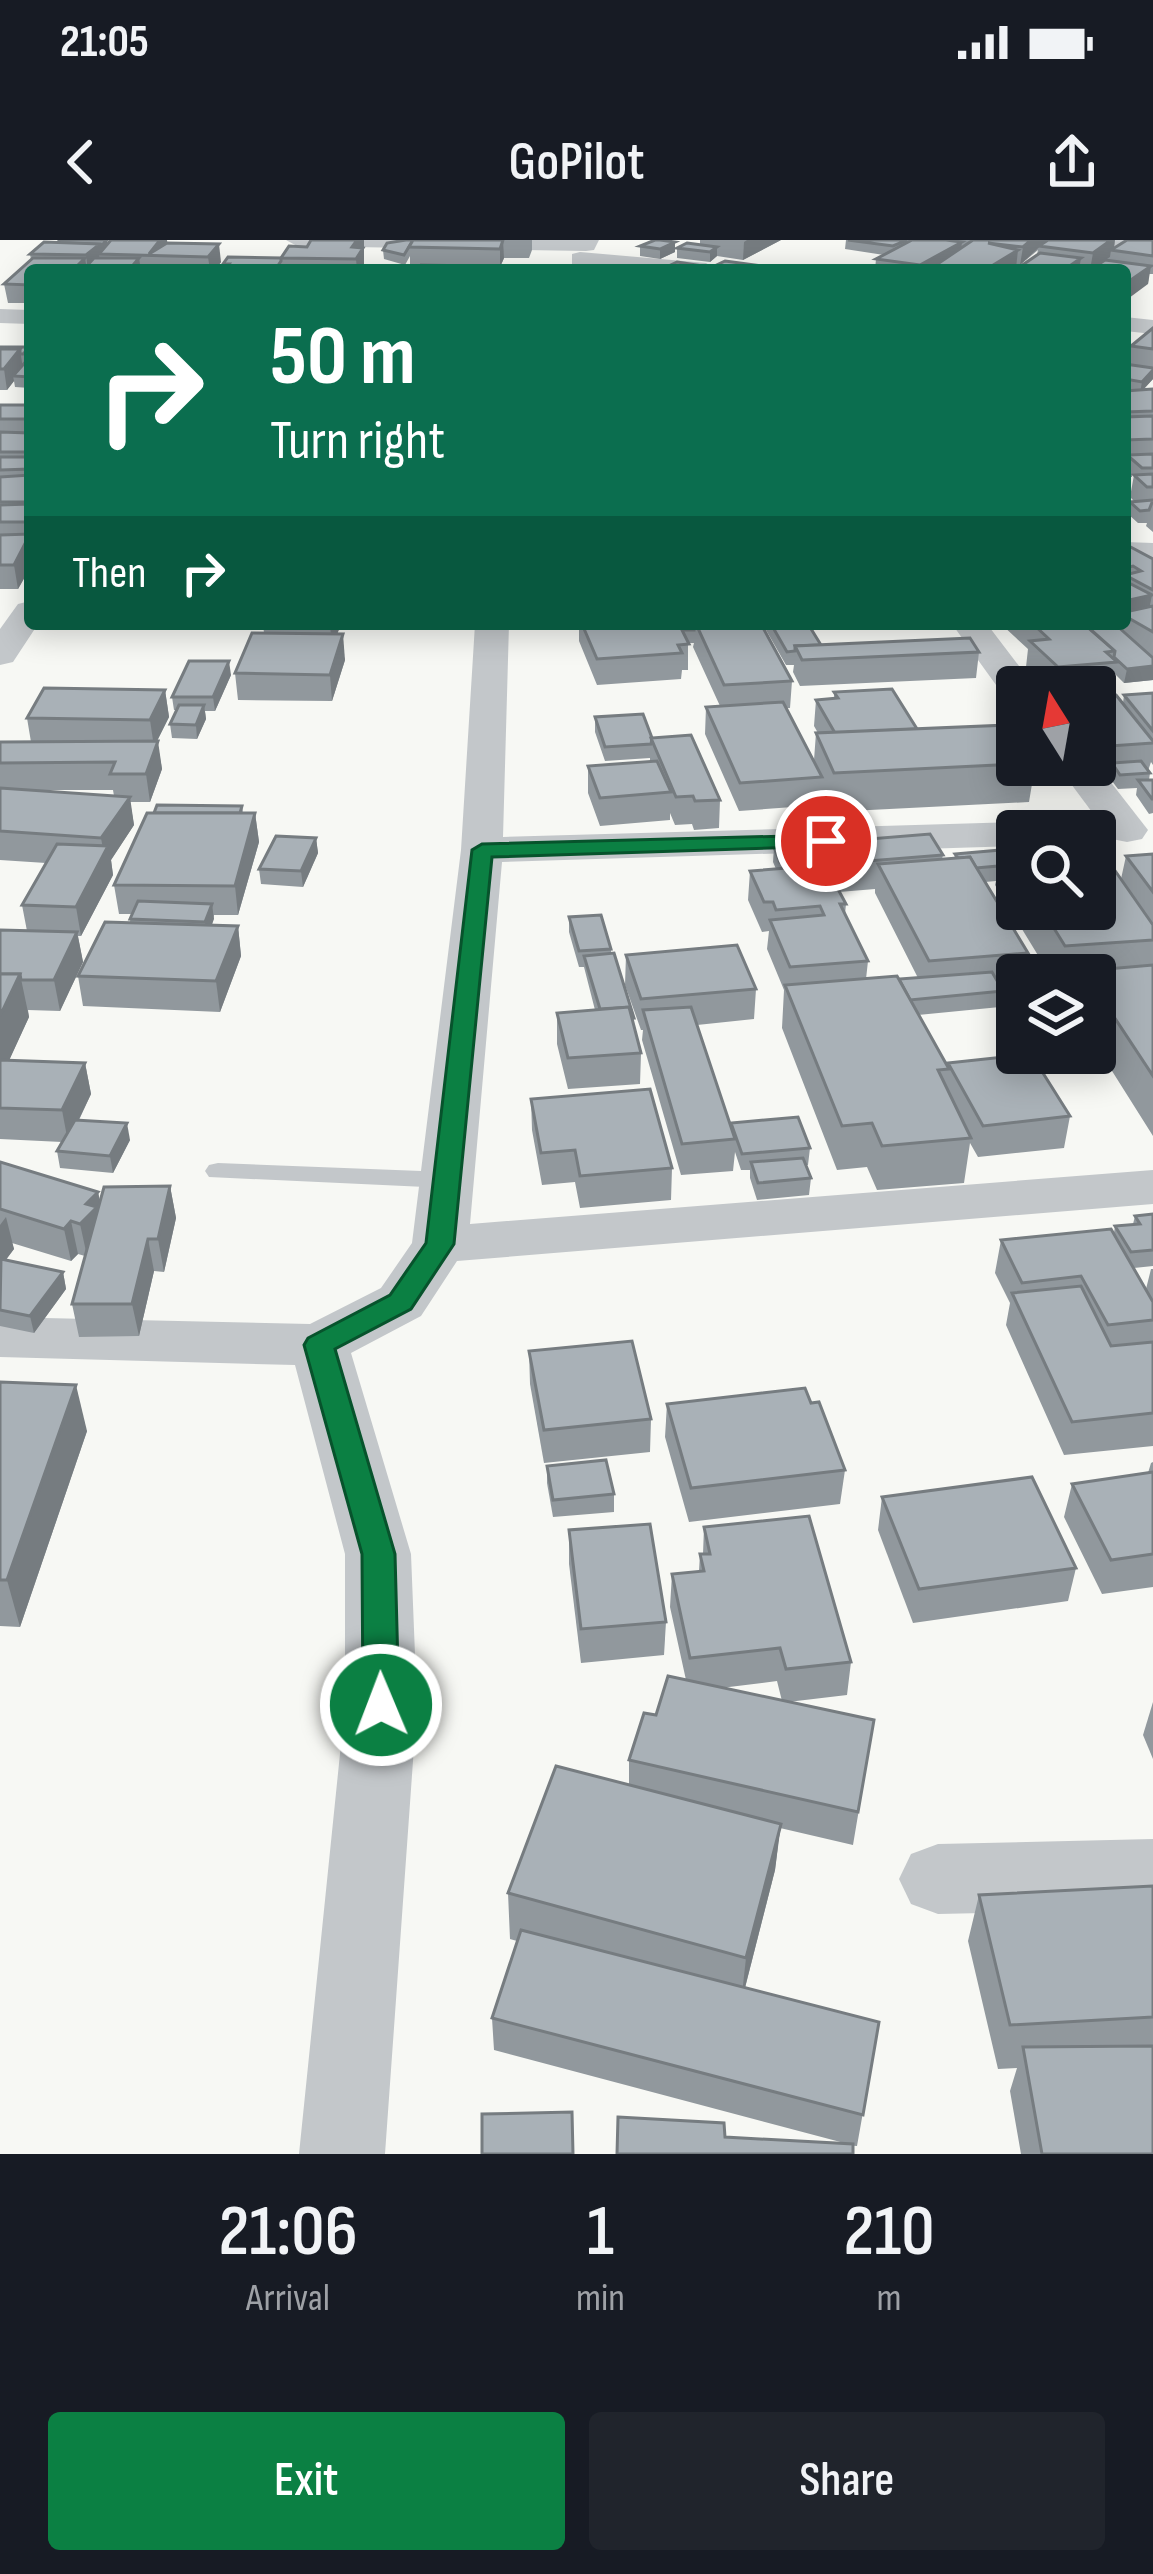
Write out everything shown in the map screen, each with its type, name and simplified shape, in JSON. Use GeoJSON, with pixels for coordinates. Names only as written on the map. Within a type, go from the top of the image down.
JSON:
{"type":"FeatureCollection","features":[{"type":"Feature","properties":{"kind":"street"},"geometry":{"type":"LineString","coordinates":[[297,240],[583,254],[660,264]]}},
{"type":"Feature","properties":{"kind":"street"},"geometry":{"type":"LineString","coordinates":[[1115,240],[1153,244]]}},
{"type":"Feature","properties":{"kind":"street"},"geometry":{"type":"LineString","coordinates":[[0,655],[24,620]]}},
{"type":"Feature","properties":{"kind":"street"},"geometry":{"type":"LineString","coordinates":[[0,1336],[319,1345],[400,1302],[440,1244],[482,850],[492,630]]}},
{"type":"Feature","properties":{"kind":"street"},"geometry":{"type":"LineString","coordinates":[[973,630],[1000,666]]}},
{"type":"Feature","properties":{"kind":"street"},"geometry":{"type":"LineString","coordinates":[[1093,786],[1125,830]]}},
{"type":"Feature","properties":{"kind":"street"},"geometry":{"type":"LineString","coordinates":[[482,850],[996,835]]}},
{"type":"Feature","properties":{"kind":"street"},"geometry":{"type":"LineString","coordinates":[[440,1244],[1153,1187]]}},
{"type":"Feature","properties":{"kind":"street"},"geometry":{"type":"LineString","coordinates":[[319,1345],[378,1554],[381,1705],[342,2154]]}},
{"type":"Feature","properties":{"kind":"street"},"geometry":{"type":"LineString","coordinates":[[938,1879],[1153,1874]]}},
{"type":"Feature","properties":{"kind":"lane"},"geometry":{"type":"LineString","coordinates":[[218,1171],[447,1180]]}},
{"type":"Feature","properties":{"kind":"building"},"geometry":{"type":"Polygon","coordinates":[[[107,240],[100,247],[57,243],[107,240]]]}},
{"type":"Feature","properties":{"kind":"building"},"geometry":{"type":"Polygon","coordinates":[[[111,240],[160,240],[149,254],[167,243],[219,244],[208,257],[99,254],[111,240]]]}},
{"type":"Feature","properties":{"kind":"building"},"geometry":{"type":"Polygon","coordinates":[[[311,240],[357,240],[352,247],[363,248],[356,259],[281,258],[289,246],[307,247],[311,240]]]}},
{"type":"Feature","properties":{"kind":"building"},"geometry":{"type":"Polygon","coordinates":[[[413,240],[404,255],[383,250],[387,243],[413,240]]]}},
{"type":"Feature","properties":{"kind":"building"},"geometry":{"type":"Polygon","coordinates":[[[413,240],[503,240],[500,249],[409,247],[413,240]]]}},
{"type":"Feature","properties":{"kind":"building"},"geometry":{"type":"Polygon","coordinates":[[[655,240],[675,242],[660,249],[640,246],[655,240]]]}},
{"type":"Feature","properties":{"kind":"building"},"geometry":{"type":"Polygon","coordinates":[[[848,240],[907,240],[893,246],[848,240]]]}},
{"type":"Feature","properties":{"kind":"building"},"geometry":{"type":"Polygon","coordinates":[[[912,240],[962,242],[922,264],[876,259],[912,240]]]}},
{"type":"Feature","properties":{"kind":"building"},"geometry":{"type":"Polygon","coordinates":[[[973,240],[1031,240],[1023,247],[988,243],[1018,250],[995,264],[937,264],[973,240]]]}},
{"type":"Feature","properties":{"kind":"building"},"geometry":{"type":"Polygon","coordinates":[[[1048,240],[1111,240],[1093,253],[1039,246],[1048,240]]]}},
{"type":"Feature","properties":{"kind":"building"},"geometry":{"type":"Polygon","coordinates":[[[1127,240],[1153,240],[1153,256],[1111,250],[1127,240]]]}},
{"type":"Feature","properties":{"kind":"building"},"geometry":{"type":"Polygon","coordinates":[[[44,242],[100,244],[86,255],[30,254],[44,242]]]}},
{"type":"Feature","properties":{"kind":"building"},"geometry":{"type":"Polygon","coordinates":[[[687,243],[717,247],[710,252],[677,248],[687,243]]]}},
{"type":"Feature","properties":{"kind":"building"},"geometry":{"type":"Polygon","coordinates":[[[1040,253],[1081,258],[1072,264],[1024,264],[1040,253]]]}},
{"type":"Feature","properties":{"kind":"building"},"geometry":{"type":"Polygon","coordinates":[[[228,257],[281,258],[279,264],[223,264],[228,257]]]}},
{"type":"Feature","properties":{"kind":"building"},"geometry":{"type":"Polygon","coordinates":[[[33,258],[85,258],[79,264],[26,264],[33,258]]]}},
{"type":"Feature","properties":{"kind":"building"},"geometry":{"type":"Polygon","coordinates":[[[94,258],[139,258],[134,264],[88,264],[94,258]]]}},
{"type":"Feature","properties":{"kind":"building"},"geometry":{"type":"Polygon","coordinates":[[[1105,260],[1151,266],[1131,280],[1131,264],[1099,264],[1105,260]]]}},
{"type":"Feature","properties":{"kind":"building"},"geometry":{"type":"Polygon","coordinates":[[[24,266],[24,285],[4,284],[24,266]]]}},
{"type":"Feature","properties":{"kind":"building"},"geometry":{"type":"Polygon","coordinates":[[[1153,328],[1153,349],[1131,346],[1153,328]]]}},
{"type":"Feature","properties":{"kind":"building"},"geometry":{"type":"Polygon","coordinates":[[[0,349],[20,349],[4,369],[0,369],[0,349]]]}},
{"type":"Feature","properties":{"kind":"building"},"geometry":{"type":"Polygon","coordinates":[[[1131,365],[1153,368],[1142,382],[1131,380],[1131,365]]]}},
{"type":"Feature","properties":{"kind":"building"},"geometry":{"type":"Polygon","coordinates":[[[1153,389],[1153,411],[1131,412],[1131,391],[1153,389]]]}},
{"type":"Feature","properties":{"kind":"building"},"geometry":{"type":"Polygon","coordinates":[[[0,405],[24,405],[24,419],[0,419],[0,405]]]}},
{"type":"Feature","properties":{"kind":"building"},"geometry":{"type":"Polygon","coordinates":[[[1153,416],[1153,439],[1131,440],[1131,417],[1153,416]]]}},
{"type":"Feature","properties":{"kind":"building"},"geometry":{"type":"Polygon","coordinates":[[[0,432],[24,433],[24,452],[0,452],[0,432]]]}},
{"type":"Feature","properties":{"kind":"building"},"geometry":{"type":"Polygon","coordinates":[[[1153,454],[1153,468],[1142,468],[1131,455],[1153,454]]]}},
{"type":"Feature","properties":{"kind":"building"},"geometry":{"type":"Polygon","coordinates":[[[0,457],[24,457],[24,469],[0,470],[0,457]]]}},
{"type":"Feature","properties":{"kind":"building"},"geometry":{"type":"Polygon","coordinates":[[[1153,474],[1153,487],[1134,475],[1153,474]]]}},
{"type":"Feature","properties":{"kind":"building"},"geometry":{"type":"Polygon","coordinates":[[[24,475],[24,502],[0,502],[0,477],[24,475]]]}},
{"type":"Feature","properties":{"kind":"building"},"geometry":{"type":"Polygon","coordinates":[[[1153,500],[1149,510],[1140,511],[1131,502],[1153,500]]]}},
{"type":"Feature","properties":{"kind":"building"},"geometry":{"type":"Polygon","coordinates":[[[24,504],[24,522],[0,522],[0,505],[24,504]]]}},
{"type":"Feature","properties":{"kind":"building"},"geometry":{"type":"Polygon","coordinates":[[[24,534],[14,565],[0,565],[0,535],[24,534]]]}},
{"type":"Feature","properties":{"kind":"building"},"geometry":{"type":"Polygon","coordinates":[[[1131,547],[1153,559],[1153,590],[1131,578],[1131,574],[1141,571],[1133,566],[1131,547]]]}},
{"type":"Feature","properties":{"kind":"building"},"geometry":{"type":"Polygon","coordinates":[[[1131,584],[1152,595],[1131,600],[1131,584]]]}},
{"type":"Feature","properties":{"kind":"building"},"geometry":{"type":"Polygon","coordinates":[[[1153,606],[1153,632],[1131,619],[1131,611],[1153,606]]]}},
{"type":"Feature","properties":{"kind":"building"},"geometry":{"type":"Polygon","coordinates":[[[585,630],[682,630],[689,644],[678,645],[682,653],[597,659],[585,630]]]}},
{"type":"Feature","properties":{"kind":"building"},"geometry":{"type":"Polygon","coordinates":[[[699,630],[764,630],[792,681],[724,685],[699,630]]]}},
{"type":"Feature","properties":{"kind":"building"},"geometry":{"type":"Polygon","coordinates":[[[774,630],[812,630],[821,645],[795,646],[795,651],[787,652],[774,630]]]}},
{"type":"Feature","properties":{"kind":"building"},"geometry":{"type":"Polygon","coordinates":[[[1039,630],[1091,630],[1115,651],[1106,652],[1117,662],[1057,666],[1030,641],[1049,639],[1039,630]]]}},
{"type":"Feature","properties":{"kind":"building"},"geometry":{"type":"Polygon","coordinates":[[[1091,630],[1122,630],[1153,658],[1153,666],[1127,669],[1114,657],[1115,651],[1091,630]]]}},
{"type":"Feature","properties":{"kind":"building"},"geometry":{"type":"Polygon","coordinates":[[[252,633],[343,634],[330,675],[235,673],[252,633]]]}},
{"type":"Feature","properties":{"kind":"building"},"geometry":{"type":"Polygon","coordinates":[[[970,638],[979,652],[802,660],[795,646],[970,638]]]}},
{"type":"Feature","properties":{"kind":"building"},"geometry":{"type":"Polygon","coordinates":[[[189,661],[229,661],[213,697],[172,697],[189,661]]]}},
{"type":"Feature","properties":{"kind":"building"},"geometry":{"type":"Polygon","coordinates":[[[44,688],[165,690],[150,720],[27,718],[44,688]]]}},
{"type":"Feature","properties":{"kind":"building"},"geometry":{"type":"Polygon","coordinates":[[[892,689],[917,729],[835,733],[816,700],[838,698],[834,692],[892,689]]]}},
{"type":"Feature","properties":{"kind":"building"},"geometry":{"type":"Polygon","coordinates":[[[1153,693],[1153,731],[1124,695],[1153,693]]]}},
{"type":"Feature","properties":{"kind":"building"},"geometry":{"type":"Polygon","coordinates":[[[1116,695],[1153,741],[1116,746],[1116,695]]]}},
{"type":"Feature","properties":{"kind":"building"},"geometry":{"type":"Polygon","coordinates":[[[783,702],[822,777],[740,783],[706,707],[783,702]]]}},
{"type":"Feature","properties":{"kind":"building"},"geometry":{"type":"Polygon","coordinates":[[[179,705],[204,705],[196,725],[170,724],[179,705]]]}},
{"type":"Feature","properties":{"kind":"building"},"geometry":{"type":"Polygon","coordinates":[[[643,714],[651,744],[605,747],[595,717],[643,714]]]}},
{"type":"Feature","properties":{"kind":"building"},"geometry":{"type":"Polygon","coordinates":[[[996,725],[996,765],[834,773],[816,733],[996,725]]]}},
{"type":"Feature","properties":{"kind":"building"},"geometry":{"type":"Polygon","coordinates":[[[691,735],[720,800],[676,797],[651,738],[691,735]]]}},
{"type":"Feature","properties":{"kind":"building"},"geometry":{"type":"Polygon","coordinates":[[[158,741],[146,774],[110,774],[115,762],[0,763],[0,742],[158,741]]]}},
{"type":"Feature","properties":{"kind":"building"},"geometry":{"type":"Polygon","coordinates":[[[657,761],[671,792],[600,798],[588,766],[657,761]]]}},
{"type":"Feature","properties":{"kind":"building"},"geometry":{"type":"Polygon","coordinates":[[[1141,761],[1150,773],[1120,775],[1116,763],[1141,761]]]}},
{"type":"Feature","properties":{"kind":"building"},"geometry":{"type":"Polygon","coordinates":[[[1138,780],[1153,780],[1153,799],[1152,799],[1138,780]]]}},
{"type":"Feature","properties":{"kind":"building"},"geometry":{"type":"Polygon","coordinates":[[[0,788],[130,797],[101,838],[0,831],[0,788]]]}},
{"type":"Feature","properties":{"kind":"building"},"geometry":{"type":"Polygon","coordinates":[[[157,805],[242,806],[240,813],[154,813],[157,805]]]}},
{"type":"Feature","properties":{"kind":"building"},"geometry":{"type":"Polygon","coordinates":[[[147,813],[255,813],[235,886],[114,885],[147,813]]]}},
{"type":"Feature","properties":{"kind":"building"},"geometry":{"type":"Polygon","coordinates":[[[930,834],[943,855],[831,864],[820,843],[930,834]]]}},
{"type":"Feature","properties":{"kind":"building"},"geometry":{"type":"Polygon","coordinates":[[[276,836],[316,838],[301,871],[259,869],[276,836]]]}},
{"type":"Feature","properties":{"kind":"building"},"geometry":{"type":"Polygon","coordinates":[[[57,844],[108,846],[76,907],[22,905],[57,844]]]}},
{"type":"Feature","properties":{"kind":"building"},"geometry":{"type":"Polygon","coordinates":[[[800,845],[807,860],[780,862],[774,847],[800,845]]]}},
{"type":"Feature","properties":{"kind":"building"},"geometry":{"type":"Polygon","coordinates":[[[996,850],[996,866],[976,868],[970,857],[955,854],[996,850]]]}},
{"type":"Feature","properties":{"kind":"building"},"geometry":{"type":"Polygon","coordinates":[[[1153,854],[1153,892],[1126,856],[1153,854]]]}},
{"type":"Feature","properties":{"kind":"building"},"geometry":{"type":"Polygon","coordinates":[[[970,857],[996,900],[996,930],[1014,930],[1028,953],[929,961],[878,864],[970,857]]]}},
{"type":"Feature","properties":{"kind":"building"},"geometry":{"type":"Polygon","coordinates":[[[825,865],[868,961],[790,967],[770,920],[824,915],[820,906],[776,910],[773,902],[764,902],[750,871],[825,865]]]}},
{"type":"Feature","properties":{"kind":"building"},"geometry":{"type":"Polygon","coordinates":[[[1116,872],[1153,925],[1153,940],[1065,946],[1055,930],[1116,930],[1116,872]]]}},
{"type":"Feature","properties":{"kind":"building"},"geometry":{"type":"Polygon","coordinates":[[[138,901],[212,904],[205,922],[130,919],[138,901]]]}},
{"type":"Feature","properties":{"kind":"building"},"geometry":{"type":"Polygon","coordinates":[[[601,915],[611,949],[579,951],[569,917],[601,915]]]}},
{"type":"Feature","properties":{"kind":"building"},"geometry":{"type":"Polygon","coordinates":[[[105,922],[238,926],[216,981],[78,976],[105,922]]]}},
{"type":"Feature","properties":{"kind":"building"},"geometry":{"type":"Polygon","coordinates":[[[0,930],[77,932],[54,980],[21,980],[20,974],[0,974],[0,930]]]}},
{"type":"Feature","properties":{"kind":"building"},"geometry":{"type":"Polygon","coordinates":[[[737,945],[756,989],[641,999],[626,955],[737,945]]]}},
{"type":"Feature","properties":{"kind":"building"},"geometry":{"type":"Polygon","coordinates":[[[614,953],[634,1018],[629,1007],[600,1009],[584,956],[614,953]]]}},
{"type":"Feature","properties":{"kind":"building"},"geometry":{"type":"Polygon","coordinates":[[[1153,965],[1153,1076],[1116,1020],[1116,968],[1153,965]]]}},
{"type":"Feature","properties":{"kind":"building"},"geometry":{"type":"Polygon","coordinates":[[[992,972],[996,992],[910,1000],[899,979],[992,972]]]}},
{"type":"Feature","properties":{"kind":"building"},"geometry":{"type":"Polygon","coordinates":[[[0,974],[20,974],[0,1016],[0,974]]]}},
{"type":"Feature","properties":{"kind":"building"},"geometry":{"type":"Polygon","coordinates":[[[897,976],[949,1069],[938,1070],[971,1138],[882,1146],[872,1123],[842,1126],[785,985],[897,976]]]}},
{"type":"Feature","properties":{"kind":"building"},"geometry":{"type":"Polygon","coordinates":[[[629,1007],[641,1053],[568,1058],[557,1013],[629,1007]]]}},
{"type":"Feature","properties":{"kind":"building"},"geometry":{"type":"Polygon","coordinates":[[[691,1007],[735,1139],[682,1144],[643,1010],[691,1007]]]}},
{"type":"Feature","properties":{"kind":"building"},"geometry":{"type":"Polygon","coordinates":[[[996,1058],[996,1074],[1044,1074],[1070,1116],[983,1126],[948,1063],[996,1058]]]}},
{"type":"Feature","properties":{"kind":"building"},"geometry":{"type":"Polygon","coordinates":[[[0,1060],[85,1063],[62,1110],[0,1108],[0,1060]]]}},
{"type":"Feature","properties":{"kind":"building"},"geometry":{"type":"Polygon","coordinates":[[[650,1089],[672,1168],[580,1176],[575,1150],[541,1153],[531,1099],[650,1089]]]}},
{"type":"Feature","properties":{"kind":"building"},"geometry":{"type":"Polygon","coordinates":[[[798,1117],[810,1148],[742,1154],[731,1123],[798,1117]]]}},
{"type":"Feature","properties":{"kind":"building"},"geometry":{"type":"Polygon","coordinates":[[[75,1120],[127,1123],[110,1156],[57,1151],[75,1120]]]}},
{"type":"Feature","properties":{"kind":"building"},"geometry":{"type":"Polygon","coordinates":[[[803,1158],[811,1178],[758,1183],[751,1162],[803,1158]]]}},
{"type":"Feature","properties":{"kind":"building"},"geometry":{"type":"Polygon","coordinates":[[[0,1162],[98,1192],[86,1204],[97,1207],[80,1224],[71,1221],[64,1229],[0,1209],[0,1162]]]}},
{"type":"Feature","properties":{"kind":"building"},"geometry":{"type":"Polygon","coordinates":[[[170,1186],[158,1239],[148,1239],[132,1304],[72,1304],[104,1187],[170,1186]]]}},
{"type":"Feature","properties":{"kind":"building"},"geometry":{"type":"Polygon","coordinates":[[[1153,1214],[1153,1250],[1131,1252],[1115,1226],[1140,1224],[1135,1216],[1153,1214]]]}},
{"type":"Feature","properties":{"kind":"building"},"geometry":{"type":"Polygon","coordinates":[[[1111,1229],[1153,1302],[1153,1320],[1108,1325],[1081,1276],[1022,1283],[1001,1240],[1111,1229]]]}},
{"type":"Feature","properties":{"kind":"building"},"geometry":{"type":"Polygon","coordinates":[[[1,1259],[63,1272],[30,1316],[0,1310],[1,1259]]]}},
{"type":"Feature","properties":{"kind":"building"},"geometry":{"type":"Polygon","coordinates":[[[1081,1286],[1111,1346],[1153,1342],[1153,1413],[1072,1422],[1012,1293],[1081,1286]]]}},
{"type":"Feature","properties":{"kind":"building"},"geometry":{"type":"Polygon","coordinates":[[[632,1341],[651,1419],[544,1430],[529,1351],[632,1341]]]}},
{"type":"Feature","properties":{"kind":"building"},"geometry":{"type":"Polygon","coordinates":[[[0,1382],[76,1385],[7,1580],[0,1580],[0,1382]]]}},
{"type":"Feature","properties":{"kind":"building"},"geometry":{"type":"Polygon","coordinates":[[[805,1388],[811,1403],[819,1402],[845,1470],[691,1488],[667,1404],[805,1388]]]}},
{"type":"Feature","properties":{"kind":"building"},"geometry":{"type":"Polygon","coordinates":[[[606,1460],[614,1494],[553,1500],[547,1466],[606,1460]]]}},
{"type":"Feature","properties":{"kind":"building"},"geometry":{"type":"Polygon","coordinates":[[[1153,1472],[1153,1554],[1111,1560],[1072,1484],[1153,1472]]]}},
{"type":"Feature","properties":{"kind":"building"},"geometry":{"type":"Polygon","coordinates":[[[1032,1477],[1076,1568],[919,1589],[882,1497],[1032,1477]]]}},
{"type":"Feature","properties":{"kind":"building"},"geometry":{"type":"Polygon","coordinates":[[[809,1516],[851,1662],[786,1669],[780,1648],[690,1658],[672,1574],[704,1571],[700,1554],[710,1554],[704,1527],[809,1516]]]}},
{"type":"Feature","properties":{"kind":"building"},"geometry":{"type":"Polygon","coordinates":[[[650,1524],[666,1622],[581,1629],[569,1530],[650,1524]]]}},
{"type":"Feature","properties":{"kind":"building"},"geometry":{"type":"Polygon","coordinates":[[[668,1676],[874,1720],[858,1812],[629,1760],[644,1713],[656,1715],[668,1676]]]}},
{"type":"Feature","properties":{"kind":"building"},"geometry":{"type":"Polygon","coordinates":[[[556,1766],[781,1824],[746,1958],[508,1893],[556,1766]]]}},
{"type":"Feature","properties":{"kind":"building"},"geometry":{"type":"Polygon","coordinates":[[[1153,1886],[1153,2017],[1010,2025],[979,1895],[1153,1886]]]}},
{"type":"Feature","properties":{"kind":"building"},"geometry":{"type":"Polygon","coordinates":[[[521,1930],[879,2022],[863,2115],[492,2018],[521,1930]]]}},
{"type":"Feature","properties":{"kind":"building"},"geometry":{"type":"Polygon","coordinates":[[[1153,2046],[1153,2154],[1042,2154],[1023,2047],[1153,2046]]]}},
{"type":"Feature","properties":{"kind":"building"},"geometry":{"type":"Polygon","coordinates":[[[572,2112],[573,2154],[482,2154],[482,2114],[572,2112]]]}},
{"type":"Feature","properties":{"kind":"building"},"geometry":{"type":"Polygon","coordinates":[[[618,2117],[724,2123],[725,2137],[853,2144],[853,2154],[617,2154],[618,2117]]]}},
{"type":"Feature","properties":{"kind":"route"},"geometry":{"type":"LineString","coordinates":[[381,1705],[378,1554],[319,1345],[400,1302],[440,1244],[482,850],[826,841]]}}]}
